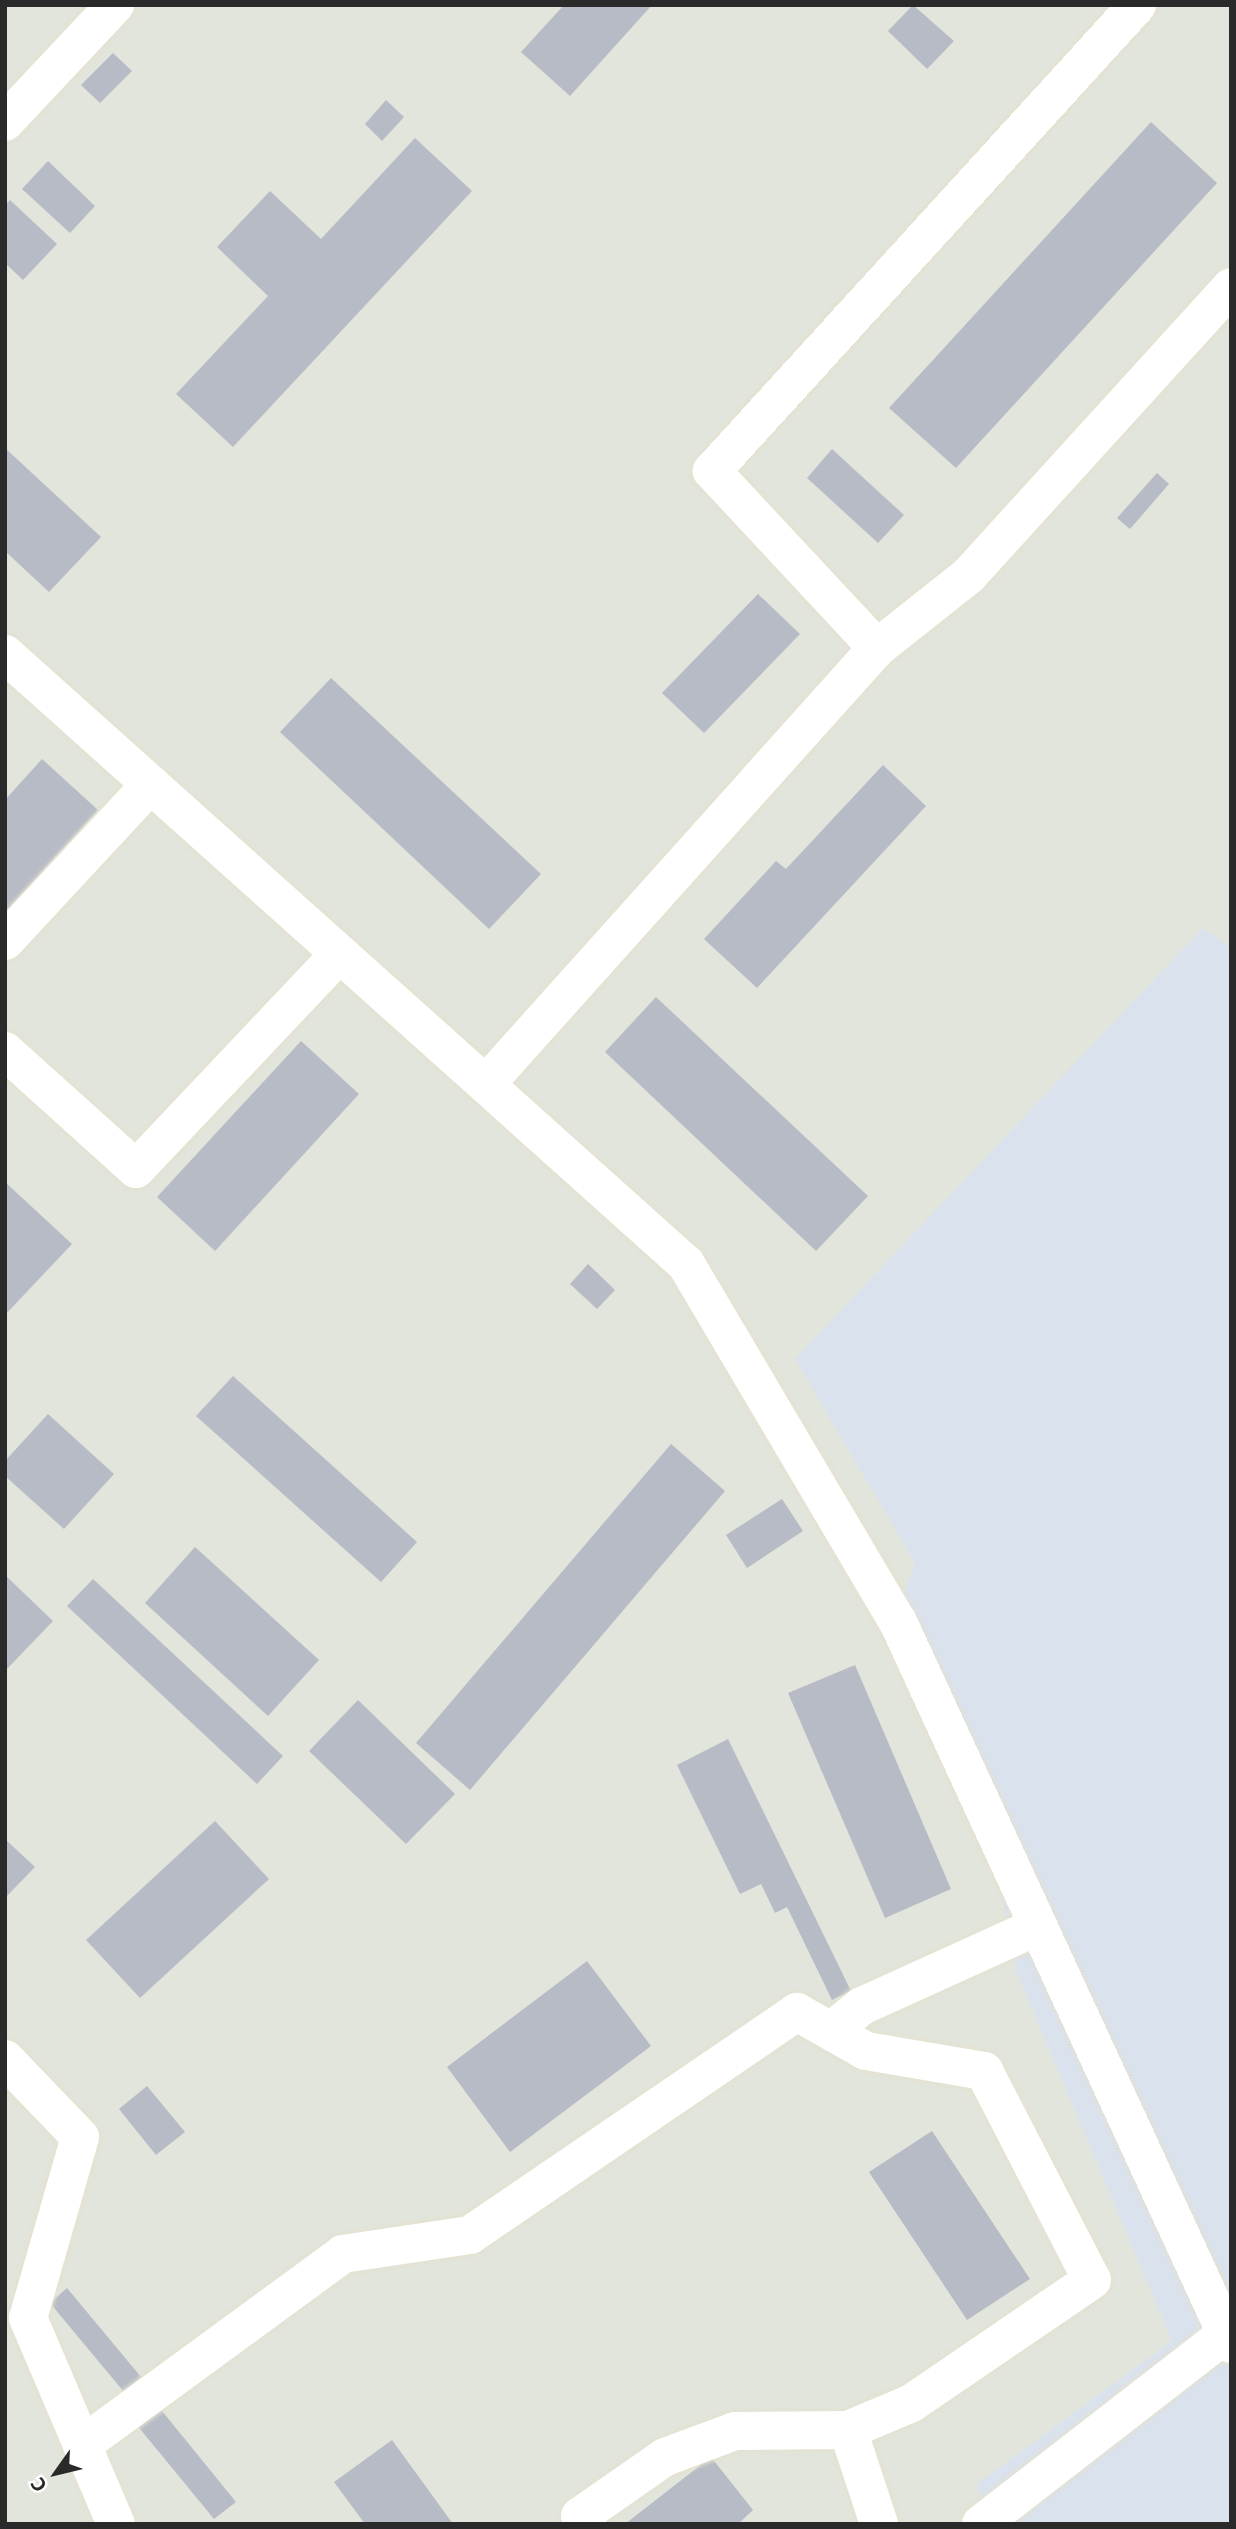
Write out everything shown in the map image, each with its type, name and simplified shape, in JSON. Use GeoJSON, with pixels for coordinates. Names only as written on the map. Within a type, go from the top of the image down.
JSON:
{"type":"FeatureCollection","features":[{"type":"Feature","properties":{"kind":"lane"},"geometry":{"type":"LineString","coordinates":[[5,122],[115,5]]}},
{"type":"Feature","properties":{"kind":"lane"},"geometry":{"type":"LineString","coordinates":[[877,648],[712,471],[1137,5]]}},
{"type":"Feature","properties":{"kind":"lane"},"geometry":{"type":"LineString","coordinates":[[486,1084],[877,648],[970,575],[1231,287]]}},
{"type":"Feature","properties":{"kind":"lane"},"geometry":{"type":"LineString","coordinates":[[5,654],[686,1264],[898,1622],[1229,2338],[981,2524]]}},
{"type":"Feature","properties":{"kind":"lane"},"geometry":{"type":"LineString","coordinates":[[5,941],[151,784]]}},
{"type":"Feature","properties":{"kind":"lane"},"geometry":{"type":"LineString","coordinates":[[5,1051],[136,1169],[339,954]]}},
{"type":"Feature","properties":{"kind":"lane"},"geometry":{"type":"LineString","coordinates":[[831,2031],[862,2006],[1038,1926]]}},
{"type":"Feature","properties":{"kind":"lane"},"geometry":{"type":"LineString","coordinates":[[82,2445],[343,2254],[470,2235],[797,2012],[866,2051],[984,2071],[1092,2280],[912,2403],[848,2430],[735,2431],[665,2457],[580,2516],[587,2524]]}},
{"type":"Feature","properties":{"kind":"lane"},"geometry":{"type":"LineString","coordinates":[[5,2059],[80,2137],[28,2318],[116,2524]]}},
{"type":"Feature","properties":{"kind":"lane"},"geometry":{"type":"LineString","coordinates":[[848,2430],[879,2524]]}},
{"type":"Feature","properties":{"kind":"shaded area"},"geometry":{"type":"Polygon","coordinates":[[[5,5],[1231,5],[1231,948],[1203,928],[795,1359],[915,1563],[893,1624],[991,1845],[1017,1973],[1172,2341],[977,2484],[992,2524],[5,2524],[5,5]]]}},
{"type":"Feature","properties":{"kind":"building"},"geometry":{"type":"Polygon","coordinates":[[[564,5],[652,5],[570,96],[521,52],[564,5]]]}},
{"type":"Feature","properties":{"kind":"building"},"geometry":{"type":"Polygon","coordinates":[[[913,5],[954,41],[927,69],[888,31],[913,5]]]}},
{"type":"Feature","properties":{"kind":"building"},"geometry":{"type":"Polygon","coordinates":[[[113,53],[132,71],[100,103],[81,85],[113,53]]]}},
{"type":"Feature","properties":{"kind":"building"},"geometry":{"type":"Polygon","coordinates":[[[386,100],[404,117],[382,141],[365,124],[386,100]]]}},
{"type":"Feature","properties":{"kind":"building"},"geometry":{"type":"Polygon","coordinates":[[[1151,122],[1217,183],[956,468],[889,408],[1151,122]]]}},
{"type":"Feature","properties":{"kind":"building"},"geometry":{"type":"Polygon","coordinates":[[[415,138],[472,191],[233,447],[176,394],[268,296],[217,247],[270,191],[321,239],[415,138]]]}},
{"type":"Feature","properties":{"kind":"building"},"geometry":{"type":"Polygon","coordinates":[[[48,161],[95,206],[70,233],[22,189],[48,161]]]}},
{"type":"Feature","properties":{"kind":"building"},"geometry":{"type":"Polygon","coordinates":[[[10,200],[57,244],[23,280],[5,263],[5,205],[10,200]]]}},
{"type":"Feature","properties":{"kind":"building"},"geometry":{"type":"Polygon","coordinates":[[[5,448],[101,537],[49,592],[5,551],[5,448]]]}},
{"type":"Feature","properties":{"kind":"building"},"geometry":{"type":"Polygon","coordinates":[[[832,449],[904,515],[878,543],[807,478],[832,449]]]}},
{"type":"Feature","properties":{"kind":"building"},"geometry":{"type":"Polygon","coordinates":[[[1157,473],[1169,484],[1130,529],[1117,518],[1157,473]]]}},
{"type":"Feature","properties":{"kind":"building"},"geometry":{"type":"Polygon","coordinates":[[[758,594],[800,634],[704,733],[662,693],[758,594]]]}},
{"type":"Feature","properties":{"kind":"building"},"geometry":{"type":"Polygon","coordinates":[[[331,678],[541,874],[489,929],[280,732],[331,678]]]}},
{"type":"Feature","properties":{"kind":"building"},"geometry":{"type":"Polygon","coordinates":[[[42,759],[98,810],[5,912],[5,800],[42,759]]]}},
{"type":"Feature","properties":{"kind":"building"},"geometry":{"type":"Polygon","coordinates":[[[883,765],[926,806],[757,988],[704,939],[776,861],[786,869],[883,765]]]}},
{"type":"Feature","properties":{"kind":"building"},"geometry":{"type":"Polygon","coordinates":[[[656,997],[868,1196],[816,1251],[605,1052],[656,997]]]}},
{"type":"Feature","properties":{"kind":"building"},"geometry":{"type":"Polygon","coordinates":[[[301,1041],[359,1094],[215,1251],[157,1197],[301,1041]]]}},
{"type":"Feature","properties":{"kind":"building"},"geometry":{"type":"Polygon","coordinates":[[[5,1182],[72,1244],[5,1315],[5,1182]]]}},
{"type":"Feature","properties":{"kind":"building"},"geometry":{"type":"Polygon","coordinates":[[[588,1264],[615,1290],[597,1309],[570,1284],[588,1264]]]}},
{"type":"Feature","properties":{"kind":"building"},"geometry":{"type":"Polygon","coordinates":[[[233,1376],[417,1542],[381,1582],[196,1416],[233,1376]]]}},
{"type":"Feature","properties":{"kind":"building"},"geometry":{"type":"Polygon","coordinates":[[[48,1414],[114,1474],[64,1529],[5,1476],[5,1461],[48,1414]]]}},
{"type":"Feature","properties":{"kind":"building"},"geometry":{"type":"Polygon","coordinates":[[[671,1444],[725,1491],[470,1790],[416,1743],[671,1444]]]}},
{"type":"Feature","properties":{"kind":"building"},"geometry":{"type":"Polygon","coordinates":[[[782,1499],[803,1531],[747,1568],[726,1535],[782,1499]]]}},
{"type":"Feature","properties":{"kind":"building"},"geometry":{"type":"Polygon","coordinates":[[[195,1547],[319,1660],[268,1716],[145,1603],[195,1547]]]}},
{"type":"Feature","properties":{"kind":"building"},"geometry":{"type":"Polygon","coordinates":[[[5,1575],[53,1621],[5,1671],[5,1575]]]}},
{"type":"Feature","properties":{"kind":"building"},"geometry":{"type":"Polygon","coordinates":[[[93,1579],[283,1756],[257,1784],[67,1606],[93,1579]]]}},
{"type":"Feature","properties":{"kind":"building"},"geometry":{"type":"Polygon","coordinates":[[[855,1665],[951,1889],[885,1918],[788,1693],[855,1665]]]}},
{"type":"Feature","properties":{"kind":"building"},"geometry":{"type":"Polygon","coordinates":[[[358,1700],[455,1794],[406,1844],[309,1751],[358,1700]]]}},
{"type":"Feature","properties":{"kind":"building"},"geometry":{"type":"Polygon","coordinates":[[[728,1739],[851,1991],[832,2000],[787,1907],[775,1913],[761,1884],[740,1894],[677,1765],[728,1739]]]}},
{"type":"Feature","properties":{"kind":"building"},"geometry":{"type":"Polygon","coordinates":[[[215,1821],[269,1879],[140,1998],[86,1940],[215,1821]]]}},
{"type":"Feature","properties":{"kind":"building"},"geometry":{"type":"Polygon","coordinates":[[[5,1839],[35,1867],[5,1898],[5,1839]]]}},
{"type":"Feature","properties":{"kind":"building"},"geometry":{"type":"Polygon","coordinates":[[[587,1961],[651,2046],[510,2152],[447,2067],[587,1961]]]}},
{"type":"Feature","properties":{"kind":"building"},"geometry":{"type":"Polygon","coordinates":[[[147,2086],[185,2132],[156,2155],[119,2109],[147,2086]]]}},
{"type":"Feature","properties":{"kind":"building"},"geometry":{"type":"Polygon","coordinates":[[[932,2131],[1030,2279],[967,2320],[869,2172],[932,2131]]]}},
{"type":"Feature","properties":{"kind":"building"},"geometry":{"type":"Polygon","coordinates":[[[67,2288],[141,2377],[124,2392],[50,2303],[67,2288]]]}},
{"type":"Feature","properties":{"kind":"building"},"geometry":{"type":"Polygon","coordinates":[[[158,2406],[236,2502],[214,2519],[136,2424],[158,2406]]]}},
{"type":"Feature","properties":{"kind":"building"},"geometry":{"type":"Polygon","coordinates":[[[392,2440],[453,2524],[365,2524],[334,2482],[392,2440]]]}},
{"type":"Feature","properties":{"kind":"building"},"geometry":{"type":"Polygon","coordinates":[[[711,2457],[753,2510],[738,2524],[625,2524],[711,2457]]]}}]}
